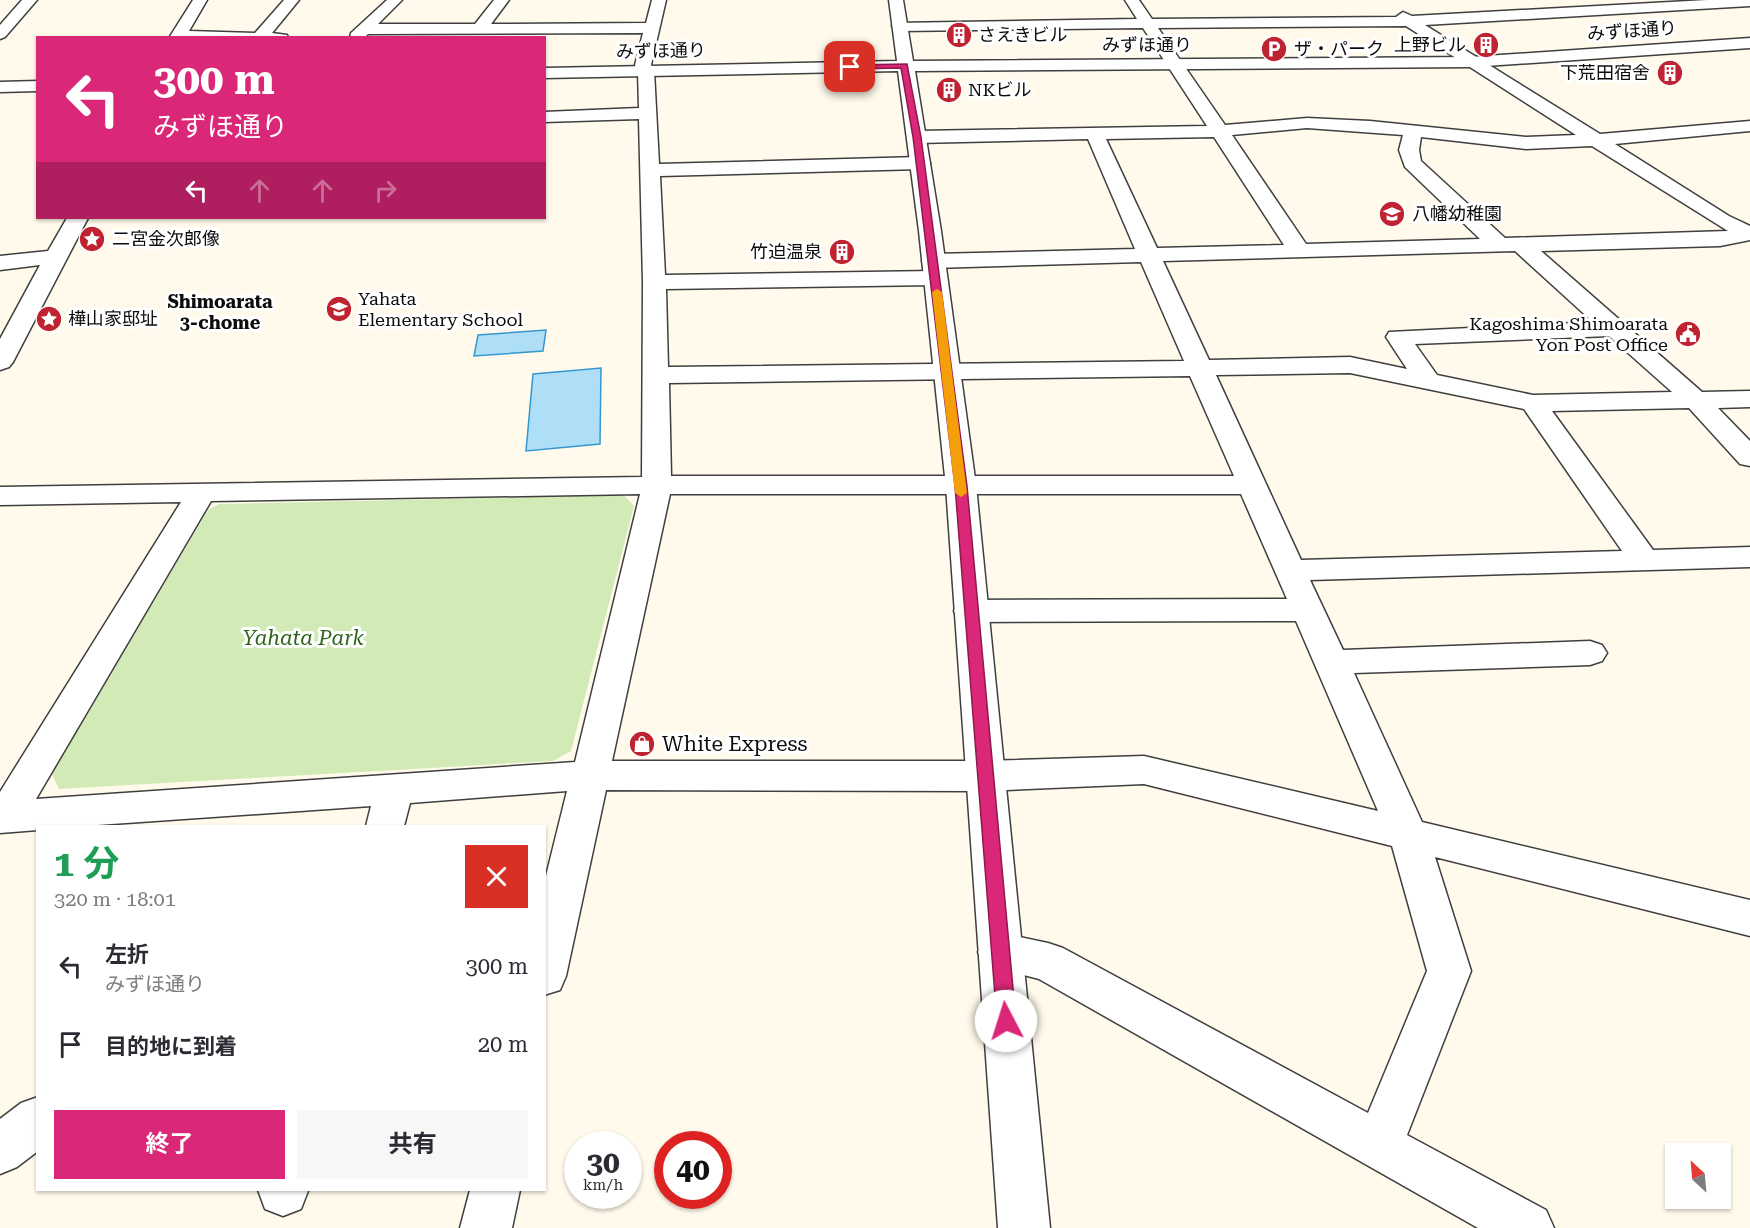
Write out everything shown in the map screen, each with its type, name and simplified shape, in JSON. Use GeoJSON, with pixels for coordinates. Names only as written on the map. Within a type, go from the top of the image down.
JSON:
{"type":"FeatureCollection","features":[{"type":"Feature","properties":{"kind":"street"},"geometry":{"type":"LineString","coordinates":[[0,34],[30,0]]}},
{"type":"Feature","properties":{"kind":"street"},"geometry":{"type":"LineString","coordinates":[[178,36],[200,0]]}},
{"type":"Feature","properties":{"kind":"street"},"geometry":{"type":"LineString","coordinates":[[261,36],[292,0]]}},
{"type":"Feature","properties":{"kind":"street"},"geometry":{"type":"LineString","coordinates":[[360,33],[395,0]]}},
{"type":"Feature","properties":{"kind":"street"},"geometry":{"type":"LineString","coordinates":[[480,28],[502,0]]}},
{"type":"Feature","properties":{"kind":"street"},"geometry":{"type":"LineString","coordinates":[[546,967],[657,485],[654,282],[646,71],[643,64],[659,0]]}},
{"type":"Feature","properties":{"kind":"street"},"geometry":{"type":"LineString","coordinates":[[896,0],[904,66],[919,150],[961,486],[1024,1228]]}},
{"type":"Feature","properties":{"kind":"street"},"geometry":{"type":"LineString","coordinates":[[1132,0],[1173,65],[1299,250]]}},
{"type":"Feature","properties":{"kind":"street"},"geometry":{"type":"LineString","coordinates":[[900,26],[1408,21],[1750,2]]}},
{"type":"Feature","properties":{"kind":"street"},"geometry":{"type":"LineString","coordinates":[[1387,5],[1408,21],[1594,140],[1722,220],[1750,234]]}},
{"type":"Feature","properties":{"kind":"street"},"geometry":{"type":"LineString","coordinates":[[360,33],[480,28],[653,28]]}},
{"type":"Feature","properties":{"kind":"street","name":"みずほ通り"},"geometry":{"type":"LineString","coordinates":[[546,73],[904,66],[1471,62],[1750,43]]}},
{"type":"Feature","properties":{"kind":"street"},"geometry":{"type":"LineString","coordinates":[[0,87],[36,86]]}},
{"type":"Feature","properties":{"kind":"street"},"geometry":{"type":"LineString","coordinates":[[546,117],[646,112]]}},
{"type":"Feature","properties":{"kind":"street"},"geometry":{"type":"LineString","coordinates":[[648,170],[919,150],[1095,134],[1218,130],[1307,123],[1370,126],[1526,143],[1594,140],[1750,126]]}},
{"type":"Feature","properties":{"kind":"street"},"geometry":{"type":"LineString","coordinates":[[1413,131],[1409,150],[1412,163],[1509,245],[1615,328],[1697,401],[1750,458]]}},
{"type":"Feature","properties":{"kind":"street"},"geometry":{"type":"LineString","coordinates":[[1095,134],[1202,368],[1408,834],[1449,971],[1379,1145]]}},
{"type":"Feature","properties":{"kind":"street"},"geometry":{"type":"LineString","coordinates":[[0,362],[75,219]]}},
{"type":"Feature","properties":{"kind":"street"},"geometry":{"type":"LineString","coordinates":[[654,282],[934,270],[1149,255],[1720,239],[1750,234]]}},
{"type":"Feature","properties":{"kind":"street"},"geometry":{"type":"LineString","coordinates":[[0,263],[56,257]]}},
{"type":"Feature","properties":{"kind":"street"},"geometry":{"type":"LineString","coordinates":[[1427,380],[1398,337],[1615,328]]}},
{"type":"Feature","properties":{"kind":"street"},"geometry":{"type":"LineString","coordinates":[[655,375],[948,373],[1350,365],[1533,403],[1750,399]]}},
{"type":"Feature","properties":{"kind":"street"},"geometry":{"type":"LineString","coordinates":[[1533,403],[1644,560]]}},
{"type":"Feature","properties":{"kind":"street"},"geometry":{"type":"LineString","coordinates":[[0,496],[657,485],[1252,485]]}},
{"type":"Feature","properties":{"kind":"street"},"geometry":{"type":"LineString","coordinates":[[2,817],[201,493]]}},
{"type":"Feature","properties":{"kind":"street"},"geometry":{"type":"LineString","coordinates":[[1290,570],[1750,557]]}},
{"type":"Feature","properties":{"kind":"street"},"geometry":{"type":"LineString","coordinates":[[970,611],[1308,610]]}},
{"type":"Feature","properties":{"kind":"street"},"geometry":{"type":"LineString","coordinates":[[1331,662],[1590,653]]}},
{"type":"Feature","properties":{"kind":"street"},"geometry":{"type":"LineString","coordinates":[[2,817],[212,814],[395,788],[591,775],[984,776],[1144,770],[1750,918]]}},
{"type":"Feature","properties":{"kind":"street"},"geometry":{"type":"LineString","coordinates":[[385,825],[395,788]]}},
{"type":"Feature","properties":{"kind":"street"},"geometry":{"type":"LineString","coordinates":[[1000,952],[1048,962],[1528,1228]]}},
{"type":"Feature","properties":{"kind":"street"},"geometry":{"type":"LineString","coordinates":[[0,1150],[36,1122]]}},
{"type":"Feature","properties":{"kind":"street"},"geometry":{"type":"LineString","coordinates":[[486,1228],[495,1191]]}},
{"type":"Feature","properties":{"kind":"green space","name":"Yahata Park"},"geometry":{"type":"Polygon","coordinates":[[[624,495],[634,506],[571,751],[553,761],[59,789],[52,774],[208,510],[219,504],[624,495]]]}},
{"type":"Feature","properties":{"kind":"water"},"geometry":{"type":"Polygon","coordinates":[[[546,330],[543,351],[474,356],[478,335],[546,330]]]}},
{"type":"Feature","properties":{"kind":"water"},"geometry":{"type":"Polygon","coordinates":[[[601,368],[600,444],[526,451],[533,374],[601,368]]]}},
{"type":"Feature","properties":{"kind":"slow traffic"},"geometry":{"type":"LineString","coordinates":[[937,292],[961,493]]}},
{"type":"Feature","properties":{"kind":"place","name":"さえきビル"},"geometry":{"type":"Point","coordinates":[959,35]}},
{"type":"Feature","properties":{"kind":"place","name":"上野ビル"},"geometry":{"type":"Point","coordinates":[1486,45]}},
{"type":"Feature","properties":{"kind":"place","name":"ザ・パーク"},"geometry":{"type":"Point","coordinates":[1274,49]}},
{"type":"Feature","properties":{"kind":"place","name":"下荒田宿舍"},"geometry":{"type":"Point","coordinates":[1670,73]}},
{"type":"Feature","properties":{"kind":"place","name":"NKビル"},"geometry":{"type":"Point","coordinates":[949,90]}},
{"type":"Feature","properties":{"kind":"place","name":"八幡幼稚園"},"geometry":{"type":"Point","coordinates":[1392,214]}},
{"type":"Feature","properties":{"kind":"place","name":"二宮金次郎像"},"geometry":{"type":"Point","coordinates":[92,239]}},
{"type":"Feature","properties":{"kind":"place","name":"竹迫温泉"},"geometry":{"type":"Point","coordinates":[842,252]}},
{"type":"Feature","properties":{"kind":"place","name":"Yahata Elementary School"},"geometry":{"type":"Point","coordinates":[339,309]}},
{"type":"Feature","properties":{"kind":"place","name":"樺山家邸址"},"geometry":{"type":"Point","coordinates":[49,319]}},
{"type":"Feature","properties":{"kind":"place","name":"Kagoshima Shimoarata Yon Post Office"},"geometry":{"type":"Point","coordinates":[1688,334]}},
{"type":"Feature","properties":{"kind":"place","name":"White Express"},"geometry":{"type":"Point","coordinates":[642,744]}},
{"type":"Feature","properties":{"kind":"district","name":"Shimoarata 3-chome"},"geometry":{"type":"Point","coordinates":[220,312]}},
{"type":"Feature","properties":{"kind":"route"},"geometry":{"type":"LineString","coordinates":[[850,67],[904,66],[917,137],[961,486],[1006,1021]]}}]}
